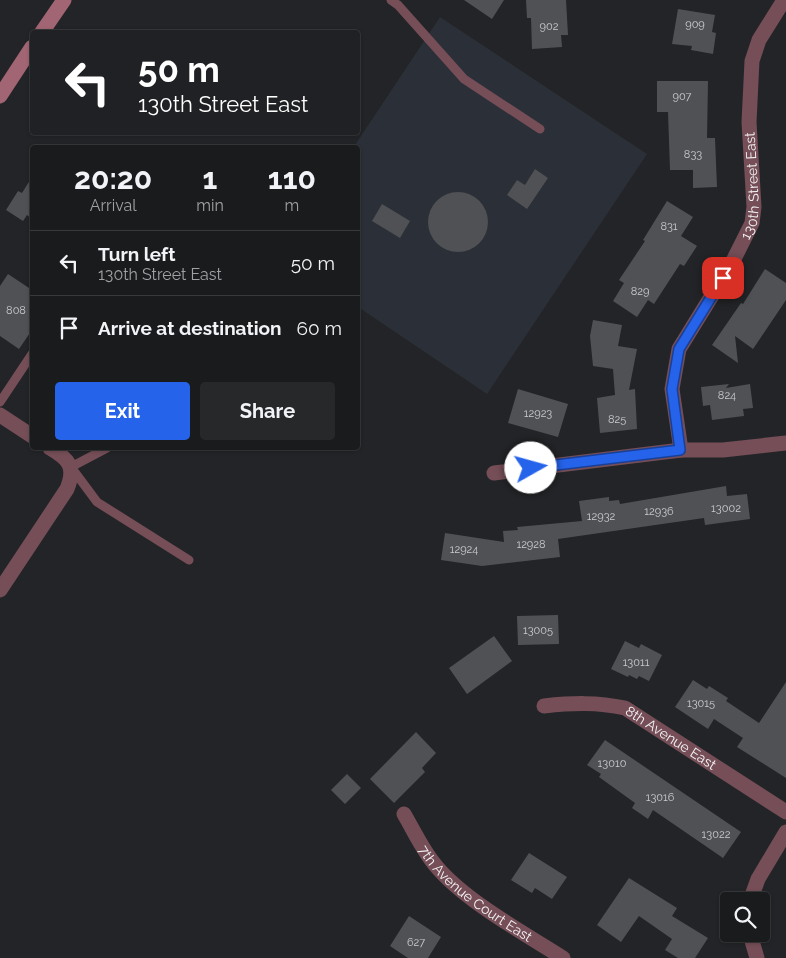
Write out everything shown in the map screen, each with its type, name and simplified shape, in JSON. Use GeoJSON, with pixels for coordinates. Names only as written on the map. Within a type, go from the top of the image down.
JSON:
{"type":"FeatureCollection","features":[{"type":"Feature","properties":{"kind":"street"},"geometry":{"type":"LineString","coordinates":[[43,30],[64,0]]}},
{"type":"Feature","properties":{"kind":"street","name":"130th Street East"},"geometry":{"type":"LineString","coordinates":[[680,450],[672,389],[679,349],[732,264],[752,223],[754,207],[749,122],[752,61],[759,40],[784,0]]}},
{"type":"Feature","properties":{"kind":"street"},"geometry":{"type":"LineString","coordinates":[[0,96],[30,50]]}},
{"type":"Feature","properties":{"kind":"street"},"geometry":{"type":"LineString","coordinates":[[0,415],[30,435]]}},
{"type":"Feature","properties":{"kind":"street"},"geometry":{"type":"LineString","coordinates":[[494,473],[680,450],[723,450],[786,443]]}},
{"type":"Feature","properties":{"kind":"street"},"geometry":{"type":"LineString","coordinates":[[0,590],[72,478],[71,466],[63,455],[54,450]]}},
{"type":"Feature","properties":{"kind":"street","name":"8th Avenue East"},"geometry":{"type":"LineString","coordinates":[[544,706],[581,702],[602,703],[625,708],[786,812]]}},
{"type":"Feature","properties":{"kind":"street","name":"7th Avenue Court East"},"geometry":{"type":"LineString","coordinates":[[404,814],[436,866],[453,882],[506,922],[563,958]]}},
{"type":"Feature","properties":{"kind":"street"},"geometry":{"type":"LineString","coordinates":[[753,892],[758,879],[786,832]]}},
{"type":"Feature","properties":{"kind":"street"},"geometry":{"type":"LineString","coordinates":[[752,942],[757,958]]}},
{"type":"Feature","properties":{"kind":"lane"},"geometry":{"type":"LineString","coordinates":[[391,0],[398,5],[464,79],[540,129]]}},
{"type":"Feature","properties":{"kind":"lane"},"geometry":{"type":"LineString","coordinates":[[0,402],[30,357]]}},
{"type":"Feature","properties":{"kind":"lane"},"geometry":{"type":"LineString","coordinates":[[103,450],[71,466],[97,502],[188,560]]}},
{"type":"Feature","properties":{"kind":"shaded area"},"geometry":{"type":"Polygon","coordinates":[[[440,17],[647,154],[487,394],[360,308],[360,145],[355,145],[440,17]]]}},
{"type":"Feature","properties":{"kind":"building"},"geometry":{"type":"Polygon","coordinates":[[[464,0],[504,0],[492,19],[464,0]]]}},
{"type":"Feature","properties":{"kind":"building"},"geometry":{"type":"Polygon","coordinates":[[[526,0],[566,0],[568,35],[561,35],[562,47],[532,49],[531,18],[527,18],[526,0]]]}},
{"type":"Feature","properties":{"kind":"building"},"geometry":{"type":"Polygon","coordinates":[[[678,9],[715,15],[712,32],[716,33],[713,54],[691,50],[692,46],[672,44],[678,9]]]}},
{"type":"Feature","properties":{"kind":"building"},"geometry":{"type":"Polygon","coordinates":[[[657,81],[708,81],[707,138],[715,138],[717,187],[693,188],[693,170],[670,170],[668,112],[657,112],[657,81]]]}},
{"type":"Feature","properties":{"kind":"building"},"geometry":{"type":"Polygon","coordinates":[[[535,169],[548,178],[527,209],[507,195],[517,180],[525,185],[535,169]]]}},
{"type":"Feature","properties":{"kind":"building"},"geometry":{"type":"Polygon","coordinates":[[[30,180],[30,217],[27,215],[23,221],[6,210],[18,191],[22,193],[30,180]]]}},
{"type":"Feature","properties":{"kind":"building"},"geometry":{"type":"Polygon","coordinates":[[[458,192],[475,197],[483,205],[488,222],[483,239],[475,247],[458,252],[441,247],[433,239],[428,222],[433,205],[441,197],[458,192]]]}},
{"type":"Feature","properties":{"kind":"building"},"geometry":{"type":"Polygon","coordinates":[[[667,201],[693,217],[681,236],[697,246],[684,266],[680,264],[654,304],[648,300],[637,317],[613,301],[624,283],[619,280],[645,241],[643,240],[667,201]]]}},
{"type":"Feature","properties":{"kind":"building"},"geometry":{"type":"Polygon","coordinates":[[[382,204],[410,221],[400,238],[372,221],[382,204]]]}},
{"type":"Feature","properties":{"kind":"building"},"geometry":{"type":"Polygon","coordinates":[[[765,269],[786,283],[786,300],[753,349],[735,336],[738,363],[712,345],[741,303],[743,304],[765,269]]]}},
{"type":"Feature","properties":{"kind":"building"},"geometry":{"type":"Polygon","coordinates":[[[8,274],[30,289],[30,333],[19,349],[0,336],[0,286],[8,274]]]}},
{"type":"Feature","properties":{"kind":"building"},"geometry":{"type":"Polygon","coordinates":[[[593,320],[622,325],[618,346],[637,349],[629,390],[635,389],[637,429],[600,433],[597,398],[615,395],[613,369],[593,366],[590,336],[593,320]]]}},
{"type":"Feature","properties":{"kind":"building"},"geometry":{"type":"Polygon","coordinates":[[[729,384],[726,388],[750,384],[753,408],[743,409],[744,416],[712,420],[710,405],[703,406],[701,387],[729,384]]]}},
{"type":"Feature","properties":{"kind":"building"},"geometry":{"type":"Polygon","coordinates":[[[518,389],[568,404],[558,437],[508,423],[518,389]]]}},
{"type":"Feature","properties":{"kind":"building"},"geometry":{"type":"Polygon","coordinates":[[[726,486],[727,496],[747,494],[750,519],[705,525],[704,518],[558,539],[560,557],[482,566],[441,560],[445,533],[504,542],[503,531],[518,530],[517,527],[582,521],[579,501],[609,497],[609,501],[619,500],[620,504],[726,486]]]}},
{"type":"Feature","properties":{"kind":"building"},"geometry":{"type":"Polygon","coordinates":[[[558,615],[559,644],[518,645],[517,616],[558,615]]]}},
{"type":"Feature","properties":{"kind":"building"},"geometry":{"type":"Polygon","coordinates":[[[494,636],[512,661],[467,694],[449,668],[494,636]]]}},
{"type":"Feature","properties":{"kind":"building"},"geometry":{"type":"Polygon","coordinates":[[[625,641],[639,648],[641,644],[662,655],[649,681],[639,676],[637,679],[629,675],[628,677],[611,669],[625,641]]]}},
{"type":"Feature","properties":{"kind":"building"},"geometry":{"type":"Polygon","coordinates":[[[693,680],[707,689],[709,686],[728,698],[726,701],[759,723],[786,682],[786,778],[737,747],[743,738],[714,719],[708,729],[675,707],[693,680]]]}},
{"type":"Feature","properties":{"kind":"building"},"geometry":{"type":"Polygon","coordinates":[[[416,732],[436,753],[422,768],[425,772],[394,803],[370,779],[416,732]]]}},
{"type":"Feature","properties":{"kind":"building"},"geometry":{"type":"Polygon","coordinates":[[[605,740],[741,832],[723,858],[653,810],[648,819],[632,808],[635,803],[599,777],[601,774],[587,765],[605,740]]]}},
{"type":"Feature","properties":{"kind":"building"},"geometry":{"type":"Polygon","coordinates":[[[347,774],[361,788],[345,804],[331,790],[347,774]]]}},
{"type":"Feature","properties":{"kind":"building"},"geometry":{"type":"Polygon","coordinates":[[[529,853],[567,877],[552,899],[535,888],[532,893],[511,880],[529,853]]]}},
{"type":"Feature","properties":{"kind":"building"},"geometry":{"type":"Polygon","coordinates":[[[629,878],[677,908],[672,916],[708,938],[695,958],[678,958],[665,950],[672,939],[639,916],[621,942],[597,925],[629,878]]]}},
{"type":"Feature","properties":{"kind":"building"},"geometry":{"type":"Polygon","coordinates":[[[409,916],[441,937],[428,958],[408,958],[390,946],[409,916]]]}},
{"type":"Feature","properties":{"kind":"route"},"geometry":{"type":"LineString","coordinates":[[531,468],[680,450],[672,389],[679,349],[723,278]]}}]}
